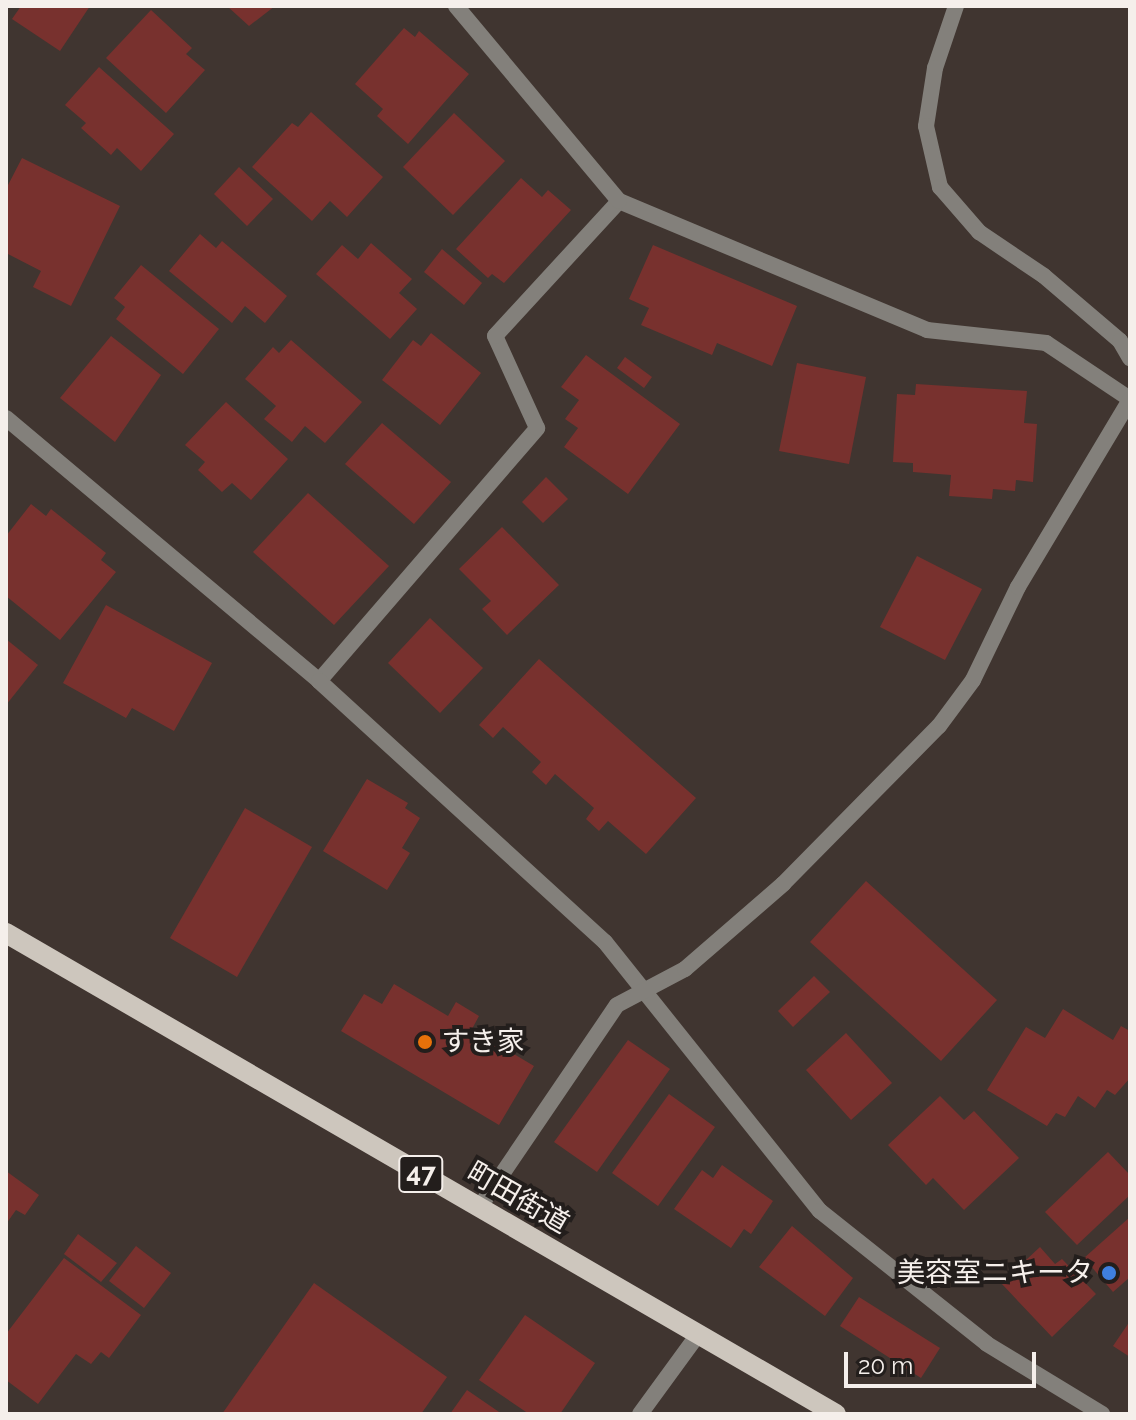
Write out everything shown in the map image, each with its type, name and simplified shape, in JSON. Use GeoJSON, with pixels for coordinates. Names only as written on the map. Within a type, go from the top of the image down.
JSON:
{"type":"FeatureCollection","features":[{"type":"Feature","properties":{"kind":"main road","name":"町田街道"},"geometry":{"type":"LineString","coordinates":[[6,933],[836,1414]]}},
{"type":"Feature","properties":{"kind":"street"},"geometry":{"type":"LineString","coordinates":[[456,6],[619,201],[927,330],[1046,343],[1130,400],[1018,587],[973,680],[939,726],[783,884],[685,969],[617,1005],[479,1208]]}},
{"type":"Feature","properties":{"kind":"street"},"geometry":{"type":"LineString","coordinates":[[956,6],[935,68],[926,126],[940,187],[979,232],[1044,276],[1120,341],[1130,358]]}},
{"type":"Feature","properties":{"kind":"street"},"geometry":{"type":"LineString","coordinates":[[319,681],[537,428],[495,336],[619,201]]}},
{"type":"Feature","properties":{"kind":"street"},"geometry":{"type":"LineString","coordinates":[[6,418],[319,681],[605,942],[820,1211],[987,1344],[1102,1414]]}},
{"type":"Feature","properties":{"kind":"street"},"geometry":{"type":"LineString","coordinates":[[640,1414],[699,1333]]}},
{"type":"Feature","properties":{"kind":"building"},"geometry":{"type":"Polygon","coordinates":[[[21,6],[90,6],[60,51],[12,19],[21,6]]]}},
{"type":"Feature","properties":{"kind":"building"},"geometry":{"type":"Polygon","coordinates":[[[227,6],[275,6],[249,26],[227,6]]]}},
{"type":"Feature","properties":{"kind":"building"},"geometry":{"type":"Polygon","coordinates":[[[151,10],[192,48],[186,54],[205,70],[166,113],[106,58],[151,10]]]}},
{"type":"Feature","properties":{"kind":"building"},"geometry":{"type":"Polygon","coordinates":[[[404,28],[415,37],[419,31],[469,74],[408,144],[377,116],[383,109],[355,84],[404,28]]]}},
{"type":"Feature","properties":{"kind":"building"},"geometry":{"type":"Polygon","coordinates":[[[99,67],[174,134],[141,171],[117,148],[111,155],[81,128],[86,123],[65,105],[99,67]]]}},
{"type":"Feature","properties":{"kind":"building"},"geometry":{"type":"Polygon","coordinates":[[[311,112],[383,177],[347,217],[330,201],[312,221],[252,167],[292,123],[298,127],[311,112]]]}},
{"type":"Feature","properties":{"kind":"building"},"geometry":{"type":"Polygon","coordinates":[[[454,113],[505,161],[453,215],[403,167],[454,113]]]}},
{"type":"Feature","properties":{"kind":"building"},"geometry":{"type":"Polygon","coordinates":[[[22,158],[120,206],[71,306],[33,287],[41,271],[6,253],[6,189],[22,158]]]}},
{"type":"Feature","properties":{"kind":"building"},"geometry":{"type":"Polygon","coordinates":[[[239,167],[273,199],[247,226],[214,194],[239,167]]]}},
{"type":"Feature","properties":{"kind":"building"},"geometry":{"type":"Polygon","coordinates":[[[521,178],[542,197],[548,190],[571,210],[504,283],[492,274],[488,278],[456,249],[521,178]]]}},
{"type":"Feature","properties":{"kind":"building"},"geometry":{"type":"Polygon","coordinates":[[[200,234],[216,248],[222,241],[287,296],[265,323],[245,306],[232,323],[169,271],[200,234]]]}},
{"type":"Feature","properties":{"kind":"building"},"geometry":{"type":"Polygon","coordinates":[[[371,243],[412,279],[399,293],[417,309],[390,339],[316,274],[342,245],[358,259],[371,243]]]}},
{"type":"Feature","properties":{"kind":"building"},"geometry":{"type":"Polygon","coordinates":[[[653,245],[797,306],[772,366],[717,343],[712,355],[641,325],[649,308],[629,299],[653,245]]]}},
{"type":"Feature","properties":{"kind":"building"},"geometry":{"type":"Polygon","coordinates":[[[442,249],[482,283],[464,305],[424,272],[442,249]]]}},
{"type":"Feature","properties":{"kind":"building"},"geometry":{"type":"Polygon","coordinates":[[[141,265],[219,329],[183,374],[116,319],[125,307],[114,298],[141,265]]]}},
{"type":"Feature","properties":{"kind":"building"},"geometry":{"type":"Polygon","coordinates":[[[431,333],[481,373],[440,425],[382,380],[413,340],[421,346],[431,333]]]}},
{"type":"Feature","properties":{"kind":"building"},"geometry":{"type":"Polygon","coordinates":[[[111,336],[161,375],[115,442],[60,398],[111,336]]]}},
{"type":"Feature","properties":{"kind":"building"},"geometry":{"type":"Polygon","coordinates":[[[291,340],[362,402],[325,443],[305,426],[292,442],[264,419],[276,406],[245,379],[273,347],[279,353],[291,340]]]}},
{"type":"Feature","properties":{"kind":"building"},"geometry":{"type":"Polygon","coordinates":[[[586,355],[680,424],[628,494],[564,447],[578,428],[565,419],[579,400],[561,387],[586,355]]]}},
{"type":"Feature","properties":{"kind":"building"},"geometry":{"type":"Polygon","coordinates":[[[625,357],[652,377],[644,388],[617,368],[625,357]]]}},
{"type":"Feature","properties":{"kind":"building"},"geometry":{"type":"Polygon","coordinates":[[[797,363],[866,377],[849,464],[779,451],[797,363]]]}},
{"type":"Feature","properties":{"kind":"building"},"geometry":{"type":"Polygon","coordinates":[[[916,384],[1027,391],[1024,423],[1037,424],[1033,482],[1016,480],[1015,491],[993,489],[992,499],[949,496],[951,475],[913,472],[913,463],[893,462],[897,394],[915,395],[916,384]]]}},
{"type":"Feature","properties":{"kind":"building"},"geometry":{"type":"Polygon","coordinates":[[[226,402],[288,459],[251,500],[232,483],[222,492],[198,470],[205,462],[185,445],[226,402]]]}},
{"type":"Feature","properties":{"kind":"building"},"geometry":{"type":"Polygon","coordinates":[[[382,423],[451,482],[414,524],[345,464],[382,423]]]}},
{"type":"Feature","properties":{"kind":"building"},"geometry":{"type":"Polygon","coordinates":[[[546,477],[568,499],[543,523],[522,502],[546,477]]]}},
{"type":"Feature","properties":{"kind":"building"},"geometry":{"type":"Polygon","coordinates":[[[308,493],[389,566],[334,625],[253,552],[308,493]]]}},
{"type":"Feature","properties":{"kind":"building"},"geometry":{"type":"Polygon","coordinates":[[[31,504],[46,516],[51,509],[106,553],[101,560],[116,572],[60,640],[6,596],[6,536],[31,504]]]}},
{"type":"Feature","properties":{"kind":"building"},"geometry":{"type":"Polygon","coordinates":[[[502,527],[559,585],[507,635],[482,609],[491,601],[459,569],[502,527]]]}},
{"type":"Feature","properties":{"kind":"building"},"geometry":{"type":"Polygon","coordinates":[[[917,556],[982,589],[945,660],[880,627],[917,556]]]}},
{"type":"Feature","properties":{"kind":"building"},"geometry":{"type":"Polygon","coordinates":[[[106,605],[212,663],[174,731],[132,708],[126,718],[63,683],[106,605]]]}},
{"type":"Feature","properties":{"kind":"building"},"geometry":{"type":"Polygon","coordinates":[[[430,618],[483,668],[440,713],[388,663],[430,618]]]}},
{"type":"Feature","properties":{"kind":"building"},"geometry":{"type":"Polygon","coordinates":[[[6,639],[38,665],[6,705],[6,639]]]}},
{"type":"Feature","properties":{"kind":"building"},"geometry":{"type":"Polygon","coordinates":[[[539,659],[696,798],[646,854],[608,821],[599,831],[586,819],[594,808],[555,774],[546,785],[532,772],[541,762],[503,727],[493,738],[479,725],[539,659]]]}},
{"type":"Feature","properties":{"kind":"building"},"geometry":{"type":"Polygon","coordinates":[[[367,779],[408,803],[405,808],[420,818],[402,848],[410,853],[387,890],[323,851],[367,779]]]}},
{"type":"Feature","properties":{"kind":"building"},"geometry":{"type":"Polygon","coordinates":[[[245,808],[312,847],[237,977],[170,938],[245,808]]]}},
{"type":"Feature","properties":{"kind":"building"},"geometry":{"type":"Polygon","coordinates":[[[866,881],[997,1000],[941,1061],[810,942],[866,881]]]}},
{"type":"Feature","properties":{"kind":"building"},"geometry":{"type":"Polygon","coordinates":[[[814,976],[830,992],[793,1027],[778,1011],[814,976]]]}},
{"type":"Feature","properties":{"kind":"building"},"geometry":{"type":"Polygon","coordinates":[[[394,984],[448,1016],[456,1002],[479,1016],[472,1029],[534,1066],[499,1125],[341,1031],[364,994],[382,1004],[394,984]]]}},
{"type":"Feature","properties":{"kind":"building"},"geometry":{"type":"Polygon","coordinates":[[[1063,1009],[1113,1040],[1121,1026],[1130,1031],[1130,1078],[1115,1095],[1107,1090],[1095,1108],[1078,1096],[1065,1117],[1056,1113],[1047,1126],[987,1090],[1026,1027],[1045,1038],[1063,1009]]]}},
{"type":"Feature","properties":{"kind":"building"},"geometry":{"type":"Polygon","coordinates":[[[846,1033],[892,1083],[851,1120],[806,1070],[846,1033]]]}},
{"type":"Feature","properties":{"kind":"building"},"geometry":{"type":"Polygon","coordinates":[[[628,1040],[670,1069],[597,1172],[554,1142],[628,1040]]]}},
{"type":"Feature","properties":{"kind":"building"},"geometry":{"type":"Polygon","coordinates":[[[669,1094],[715,1127],[658,1206],[612,1173],[669,1094]]]}},
{"type":"Feature","properties":{"kind":"building"},"geometry":{"type":"Polygon","coordinates":[[[940,1096],[964,1120],[974,1111],[1019,1158],[964,1210],[933,1178],[926,1185],[888,1145],[940,1096]]]}},
{"type":"Feature","properties":{"kind":"building"},"geometry":{"type":"Polygon","coordinates":[[[1108,1152],[1130,1175],[1130,1195],[1077,1245],[1045,1212],[1108,1152]]]}},
{"type":"Feature","properties":{"kind":"building"},"geometry":{"type":"Polygon","coordinates":[[[722,1165],[773,1201],[751,1234],[744,1229],[731,1248],[674,1209],[702,1170],[713,1178],[722,1165]]]}},
{"type":"Feature","properties":{"kind":"building"},"geometry":{"type":"Polygon","coordinates":[[[6,1171],[39,1195],[25,1215],[16,1210],[6,1224],[6,1171]]]}},
{"type":"Feature","properties":{"kind":"building"},"geometry":{"type":"Polygon","coordinates":[[[1130,1217],[1130,1277],[1113,1292],[1084,1258],[1130,1217]]]}},
{"type":"Feature","properties":{"kind":"building"},"geometry":{"type":"Polygon","coordinates":[[[792,1226],[853,1278],[825,1316],[759,1267],[792,1226]]]}},
{"type":"Feature","properties":{"kind":"building"},"geometry":{"type":"Polygon","coordinates":[[[78,1234],[117,1263],[101,1282],[64,1254],[78,1234]]]}},
{"type":"Feature","properties":{"kind":"building"},"geometry":{"type":"Polygon","coordinates":[[[136,1246],[171,1273],[144,1308],[109,1281],[136,1246]]]}},
{"type":"Feature","properties":{"kind":"building"},"geometry":{"type":"Polygon","coordinates":[[[1040,1247],[1055,1264],[1062,1259],[1096,1294],[1052,1337],[1001,1283],[1040,1247]]]}},
{"type":"Feature","properties":{"kind":"building"},"geometry":{"type":"Polygon","coordinates":[[[64,1258],[141,1315],[109,1358],[101,1352],[91,1364],[76,1354],[38,1404],[6,1380],[6,1334],[64,1258]]]}},
{"type":"Feature","properties":{"kind":"building"},"geometry":{"type":"Polygon","coordinates":[[[314,1283],[447,1377],[421,1414],[222,1414],[314,1283]]]}},
{"type":"Feature","properties":{"kind":"building"},"geometry":{"type":"Polygon","coordinates":[[[859,1297],[940,1348],[921,1378],[840,1326],[859,1297]]]}},
{"type":"Feature","properties":{"kind":"building"},"geometry":{"type":"Polygon","coordinates":[[[525,1315],[595,1363],[560,1414],[529,1414],[479,1380],[525,1315]]]}},
{"type":"Feature","properties":{"kind":"building"},"geometry":{"type":"Polygon","coordinates":[[[1130,1321],[1130,1357],[1113,1346],[1130,1321]]]}},
{"type":"Feature","properties":{"kind":"building"},"geometry":{"type":"Polygon","coordinates":[[[467,1390],[502,1414],[450,1414],[467,1390]]]}},
{"type":"Feature","properties":{"kind":"place","name":"すき家"},"geometry":{"type":"Point","coordinates":[425,1042]}},
{"type":"Feature","properties":{"kind":"place","name":"美容室ニキータ"},"geometry":{"type":"Point","coordinates":[1109,1273]}}]}
